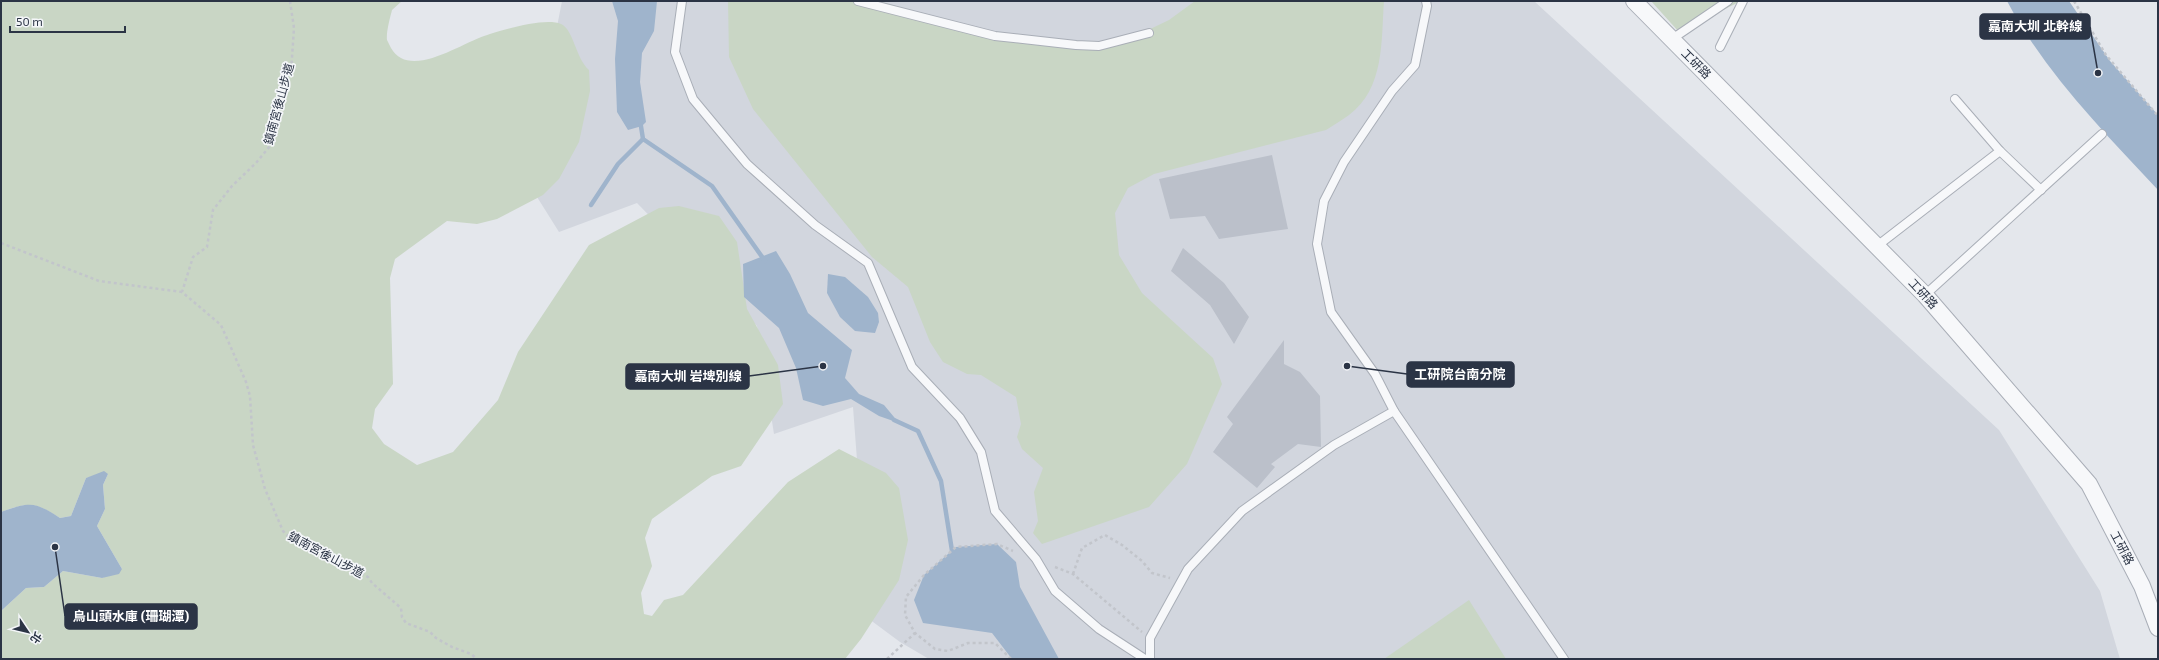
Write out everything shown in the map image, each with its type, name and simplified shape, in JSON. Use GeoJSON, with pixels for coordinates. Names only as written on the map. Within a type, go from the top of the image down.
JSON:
{"type":"FeatureCollection","features":[{"type":"Feature","properties":{"kind":"street","name":"工研路"},"geometry":{"type":"LineString","coordinates":[[1634,1],[1925,296],[2089,484],[2142,586],[2158,628]]}},
{"type":"Feature","properties":{"kind":"lane"},"geometry":{"type":"LineString","coordinates":[[682,1],[675,52],[693,99],[747,164],[815,225],[868,263],[912,367],[964,425],[981,452],[995,511],[1036,559],[1055,591],[1099,629],[1145,659]]}},
{"type":"Feature","properties":{"kind":"lane"},"geometry":{"type":"LineString","coordinates":[[858,1],[995,36],[1076,45],[1099,46],[1149,33]]}},
{"type":"Feature","properties":{"kind":"lane"},"geometry":{"type":"LineString","coordinates":[[1426,1],[1427,6],[1415,65],[1392,91],[1344,162],[1324,201],[1317,244],[1331,312],[1375,374],[1394,411],[1564,659]]}},
{"type":"Feature","properties":{"kind":"lane"},"geometry":{"type":"LineString","coordinates":[[1672,39],[1728,1]]}},
{"type":"Feature","properties":{"kind":"lane"},"geometry":{"type":"LineString","coordinates":[[1720,47],[1743,1]]}},
{"type":"Feature","properties":{"kind":"lane"},"geometry":{"type":"LineString","coordinates":[[1955,99],[2000,151],[2041,190]]}},
{"type":"Feature","properties":{"kind":"lane"},"geometry":{"type":"LineString","coordinates":[[1925,296],[2102,134]]}},
{"type":"Feature","properties":{"kind":"lane"},"geometry":{"type":"LineString","coordinates":[[1877,246],[2000,151]]}},
{"type":"Feature","properties":{"kind":"lane"},"geometry":{"type":"LineString","coordinates":[[1150,659],[1150,638],[1188,569],[1242,510],[1334,445],[1394,411]]}},
{"type":"Feature","properties":{"kind":"path","name":"鎮南宮後山步道"},"geometry":{"type":"LineString","coordinates":[[290,1],[294,28],[291,72],[280,93],[270,146],[256,163],[232,186],[214,210],[207,247],[193,257],[182,292],[220,325],[246,382],[250,396],[253,445],[265,488],[283,530],[288,536],[320,550],[368,577],[372,583],[401,608],[402,617],[406,624],[430,632],[436,638],[452,647],[471,654],[476,659]]}},
{"type":"Feature","properties":{"kind":"path"},"geometry":{"type":"LineString","coordinates":[[2074,1],[2106,55],[2158,116]]}},
{"type":"Feature","properties":{"kind":"path"},"geometry":{"type":"LineString","coordinates":[[1,243],[99,281],[182,292]]}},
{"type":"Feature","properties":{"kind":"path"},"geometry":{"type":"LineString","coordinates":[[1073,574],[1082,548],[1105,535],[1122,545],[1142,561],[1152,574],[1182,581]]}},
{"type":"Feature","properties":{"kind":"path"},"geometry":{"type":"LineString","coordinates":[[1011,659],[995,643],[968,643],[948,651],[935,649],[915,633],[905,614],[906,597],[924,575],[956,547],[997,544],[1073,574],[1150,638]]}},
{"type":"Feature","properties":{"kind":"path"},"geometry":{"type":"LineString","coordinates":[[887,659],[915,633]]}},
{"type":"Feature","properties":{"kind":"shaded area"},"geometry":{"type":"Polygon","coordinates":[[[562,1],[1534,1],[1999,430],[2100,591],[2120,659],[929,659],[900,642],[869,619],[853,407],[774,434],[757,326],[637,203],[559,232],[527,181],[562,1]]]}},
{"type":"Feature","properties":{"kind":"green space"},"geometry":{"type":"Polygon","coordinates":[[[1,1],[402,1],[392,10],[387,40],[391,48],[399,57],[410,61],[435,57],[484,36],[523,25],[545,22],[561,24],[569,32],[584,65],[589,70],[590,91],[579,142],[559,179],[543,195],[497,219],[477,224],[447,221],[395,259],[390,278],[393,384],[375,409],[372,428],[384,444],[417,465],[453,452],[498,400],[518,352],[589,245],[659,208],[679,206],[719,216],[737,242],[747,309],[778,365],[783,404],[741,466],[712,476],[652,519],[645,538],[652,566],[641,593],[644,614],[652,616],[664,600],[683,595],[788,482],[839,449],[886,473],[899,488],[908,540],[899,580],[861,639],[845,659],[1,659],[1,611],[26,588],[44,587],[63,571],[102,578],[122,569],[97,526],[105,509],[103,485],[108,474],[86,478],[71,516],[60,518],[38,506],[32,505],[19,506],[1,512],[1,1]]]}},
{"type":"Feature","properties":{"kind":"green space"},"geometry":{"type":"Polygon","coordinates":[[[728,1],[879,1],[991,34],[1087,44],[1144,32],[1169,20],[1195,1],[1384,1],[1381,48],[1375,78],[1361,104],[1349,115],[1326,130],[1154,174],[1128,188],[1115,213],[1119,255],[1142,293],[1213,358],[1222,384],[1187,464],[1149,507],[1042,544],[1033,533],[1038,521],[1034,492],[1043,468],[1022,449],[1017,437],[1021,424],[1016,397],[981,375],[967,374],[943,362],[930,342],[908,287],[872,257],[753,109],[729,57],[728,1]]]}},
{"type":"Feature","properties":{"kind":"green space"},"geometry":{"type":"Polygon","coordinates":[[[1651,1],[1741,1],[1679,32],[1651,1]]]}},
{"type":"Feature","properties":{"kind":"green space"},"geometry":{"type":"Polygon","coordinates":[[[1469,600],[1506,659],[1384,659],[1469,600]]]}},
{"type":"Feature","properties":{"kind":"water"},"geometry":{"type":"Polygon","coordinates":[[[612,1],[657,1],[654,31],[642,53],[640,82],[646,122],[642,126],[628,130],[617,112],[615,59],[618,21],[612,1]]]}},
{"type":"Feature","properties":{"kind":"water"},"geometry":{"type":"Polygon","coordinates":[[[2007,1],[2069,1],[2110,61],[2158,115],[2158,190],[2096,123],[2057,77],[2039,53],[2007,1]]]}},
{"type":"Feature","properties":{"kind":"water"},"geometry":{"type":"Polygon","coordinates":[[[776,251],[790,274],[808,313],[852,350],[845,378],[859,394],[884,405],[899,423],[879,416],[851,399],[823,406],[803,400],[796,368],[779,328],[744,297],[743,264],[776,251]]]}},
{"type":"Feature","properties":{"kind":"water"},"geometry":{"type":"Polygon","coordinates":[[[828,274],[845,277],[868,297],[878,313],[879,322],[875,333],[855,331],[840,317],[827,293],[828,274]]]}},
{"type":"Feature","properties":{"kind":"water"},"geometry":{"type":"Polygon","coordinates":[[[104,471],[108,474],[103,485],[105,509],[97,526],[122,569],[119,574],[102,578],[63,571],[44,587],[26,588],[1,611],[1,512],[19,506],[32,505],[44,508],[60,518],[71,516],[86,478],[104,471]]]}},
{"type":"Feature","properties":{"kind":"water"},"geometry":{"type":"Polygon","coordinates":[[[997,544],[1016,562],[1020,587],[1059,659],[1012,659],[992,633],[923,623],[914,600],[924,575],[956,547],[997,544]]]}},
{"type":"Feature","properties":{"kind":"building"},"geometry":{"type":"Polygon","coordinates":[[[1272,155],[1288,229],[1219,239],[1205,216],[1170,219],[1159,179],[1272,155]]]}},
{"type":"Feature","properties":{"kind":"building"},"geometry":{"type":"Polygon","coordinates":[[[1183,248],[1224,283],[1249,317],[1234,344],[1210,305],[1171,271],[1183,248]]]}},
{"type":"Feature","properties":{"kind":"building"},"geometry":{"type":"Polygon","coordinates":[[[1284,340],[1284,364],[1300,372],[1320,396],[1321,447],[1298,444],[1271,464],[1275,467],[1257,488],[1213,452],[1233,424],[1227,417],[1284,340]]]}},
{"type":"Feature","properties":{"kind":"waterway"},"geometry":{"type":"LineString","coordinates":[[640,120],[643,139],[712,186],[765,261]]}},
{"type":"Feature","properties":{"kind":"waterway"},"geometry":{"type":"LineString","coordinates":[[591,205],[618,164],[643,139]]}},
{"type":"Feature","properties":{"kind":"waterway"},"geometry":{"type":"LineString","coordinates":[[894,420],[918,431],[941,481],[953,557]]}},
{"type":"Feature","properties":{"kind":"place","name":"嘉南大圳 北幹線"},"geometry":{"type":"Point","coordinates":[2098,73]}},
{"type":"Feature","properties":{"kind":"place","name":"嘉南大圳 岩埤別線"},"geometry":{"type":"Point","coordinates":[823,366]}},
{"type":"Feature","properties":{"kind":"place","name":"工研院台南分院"},"geometry":{"type":"Point","coordinates":[1347,366]}},
{"type":"Feature","properties":{"kind":"place","name":"烏山頭水庫 (珊瑚潭)"},"geometry":{"type":"Point","coordinates":[55,547]}}]}
